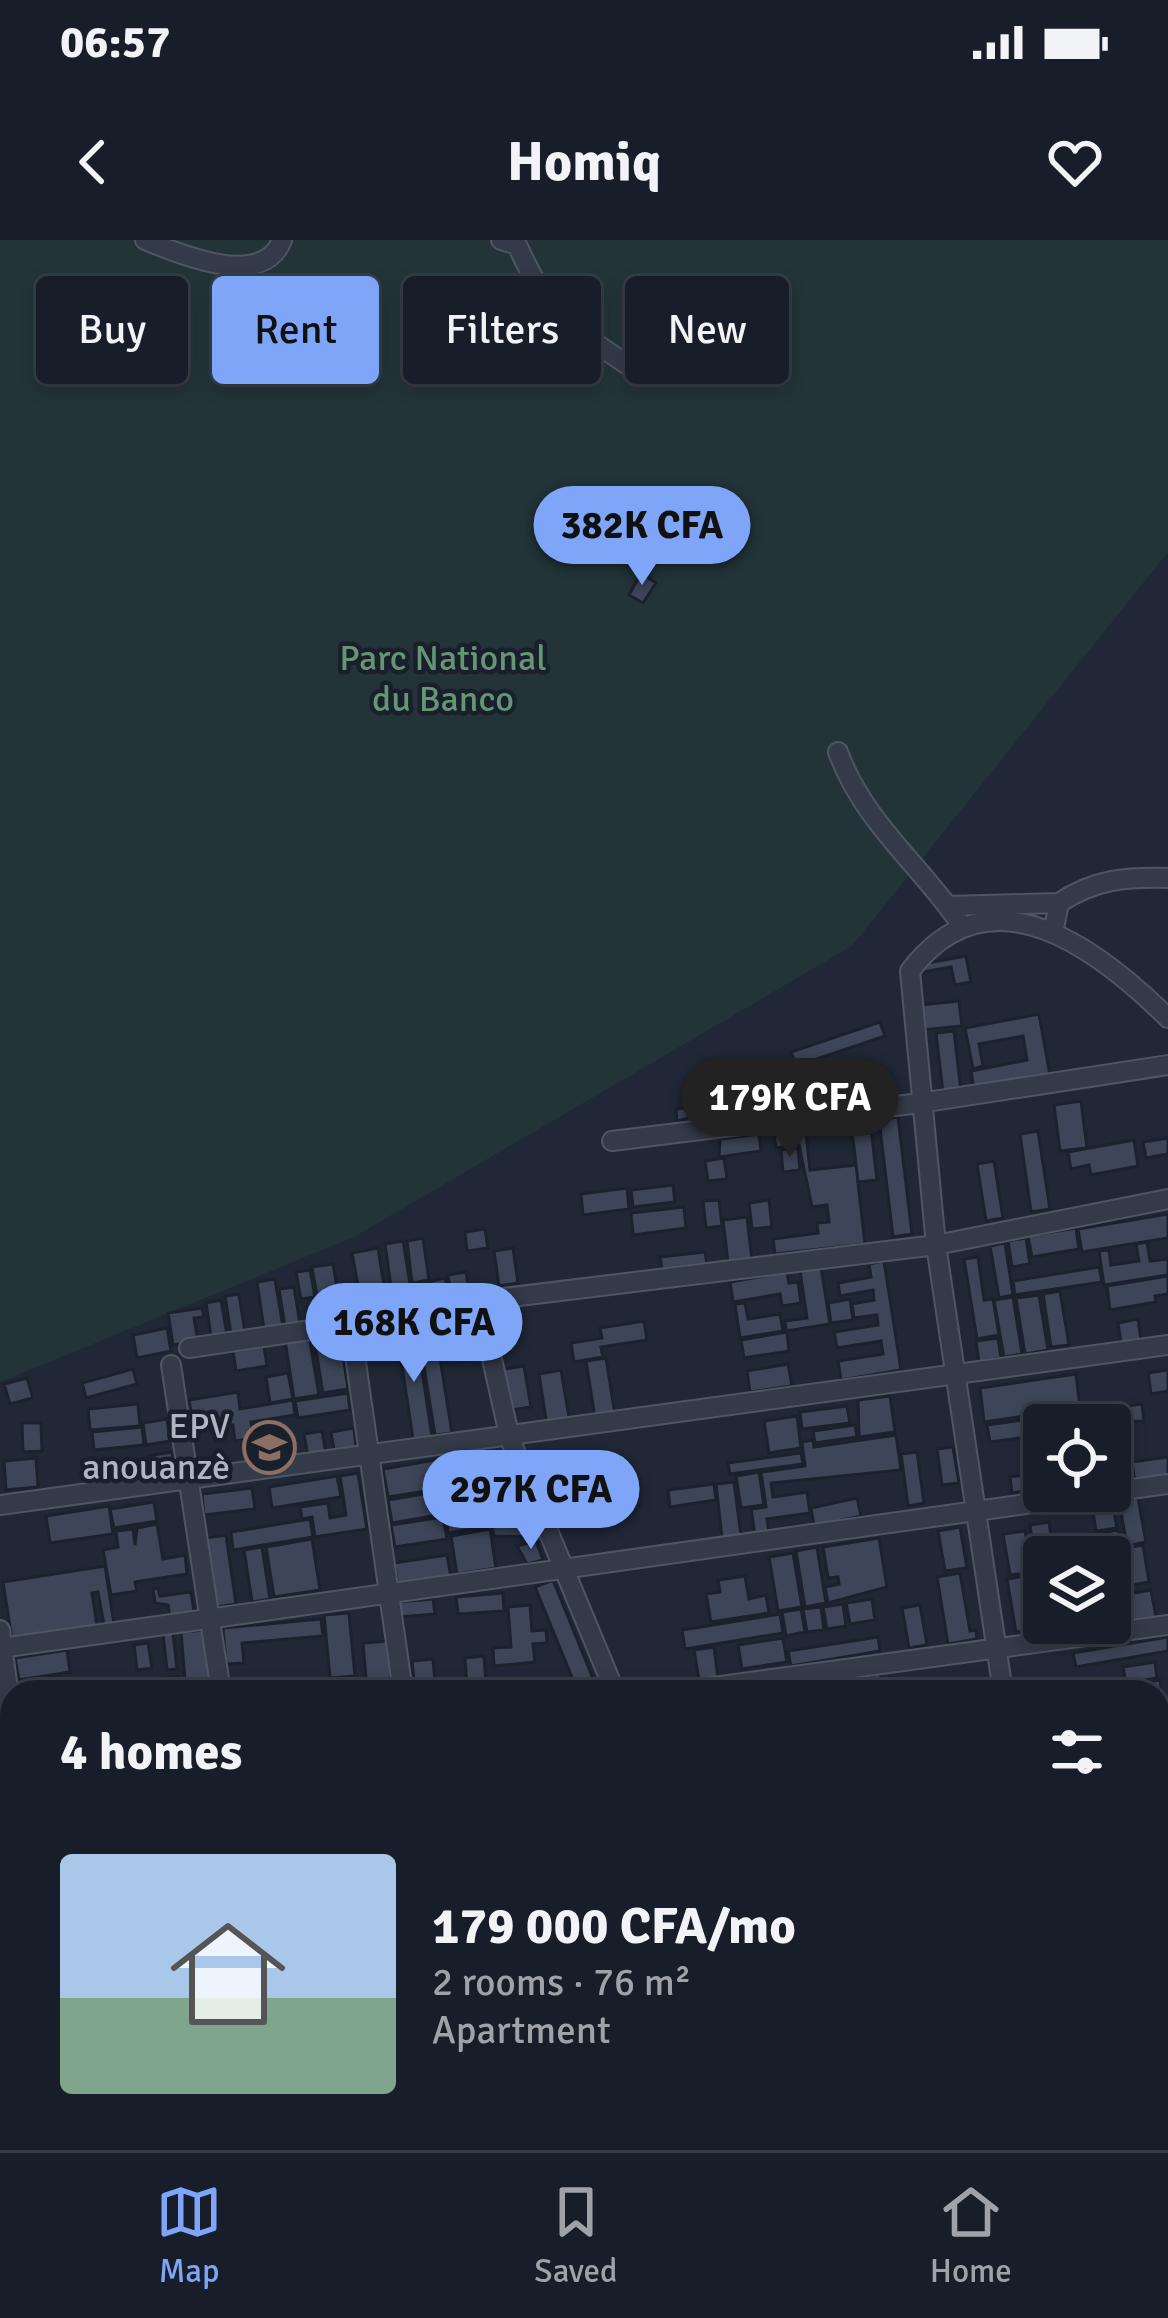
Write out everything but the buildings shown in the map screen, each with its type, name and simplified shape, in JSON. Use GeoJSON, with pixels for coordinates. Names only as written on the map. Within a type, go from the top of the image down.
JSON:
{"type":"FeatureCollection","features":[{"type":"Feature","properties":{"kind":"street"},"geometry":{"type":"LineString","coordinates":[[145,240],[193,260],[255,265],[270,258],[282,240]]}},
{"type":"Feature","properties":{"kind":"street"},"geometry":{"type":"LineString","coordinates":[[501,240],[517,245],[538,293],[554,314],[625,363]]}},
{"type":"Feature","properties":{"kind":"street"},"geometry":{"type":"LineString","coordinates":[[838,752],[862,808],[931,880],[962,926]]}},
{"type":"Feature","properties":{"kind":"street"},"geometry":{"type":"LineString","coordinates":[[948,906],[1060,903],[1082,887],[1122,877],[1168,878]]}},
{"type":"Feature","properties":{"kind":"street"},"geometry":{"type":"LineString","coordinates":[[1054,928],[1060,903]]}},
{"type":"Feature","properties":{"kind":"street"},"geometry":{"type":"LineString","coordinates":[[1001,1680],[936,1245],[910,971],[935,944],[962,926],[1018,921],[1054,928],[1168,1018]]}},
{"type":"Feature","properties":{"kind":"street"},"geometry":{"type":"LineString","coordinates":[[612,1141],[920,1103],[1168,1065]]}},
{"type":"Feature","properties":{"kind":"street"},"geometry":{"type":"LineString","coordinates":[[610,1680],[510,1438],[478,1306],[483,1298],[936,1245],[1168,1199]]}},
{"type":"Feature","properties":{"kind":"street"},"geometry":{"type":"LineString","coordinates":[[347,1299],[401,1680]]}},
{"type":"Feature","properties":{"kind":"street"},"geometry":{"type":"LineString","coordinates":[[189,1348],[351,1324]]}},
{"type":"Feature","properties":{"kind":"street"},"geometry":{"type":"LineString","coordinates":[[0,1505],[1168,1345]]}},
{"type":"Feature","properties":{"kind":"street"},"geometry":{"type":"LineString","coordinates":[[171,1365],[220,1680]]}},
{"type":"Feature","properties":{"kind":"street"},"geometry":{"type":"LineString","coordinates":[[6,1680],[1,1642],[212,1620],[1168,1484]]}},
{"type":"Feature","properties":{"kind":"street"},"geometry":{"type":"LineString","coordinates":[[760,1680],[1168,1625]]}},
{"type":"Feature","properties":{"kind":"green space","name":"Parc National du Banco"},"geometry":{"type":"Polygon","coordinates":[[[0,240],[1168,240],[1168,552],[852,946],[354,1237],[0,1382],[0,240]]]}},
{"type":"Feature","properties":{"kind":"place","name":"EPV anouanzè"},"geometry":{"type":"Point","coordinates":[269,1447]}}]}
